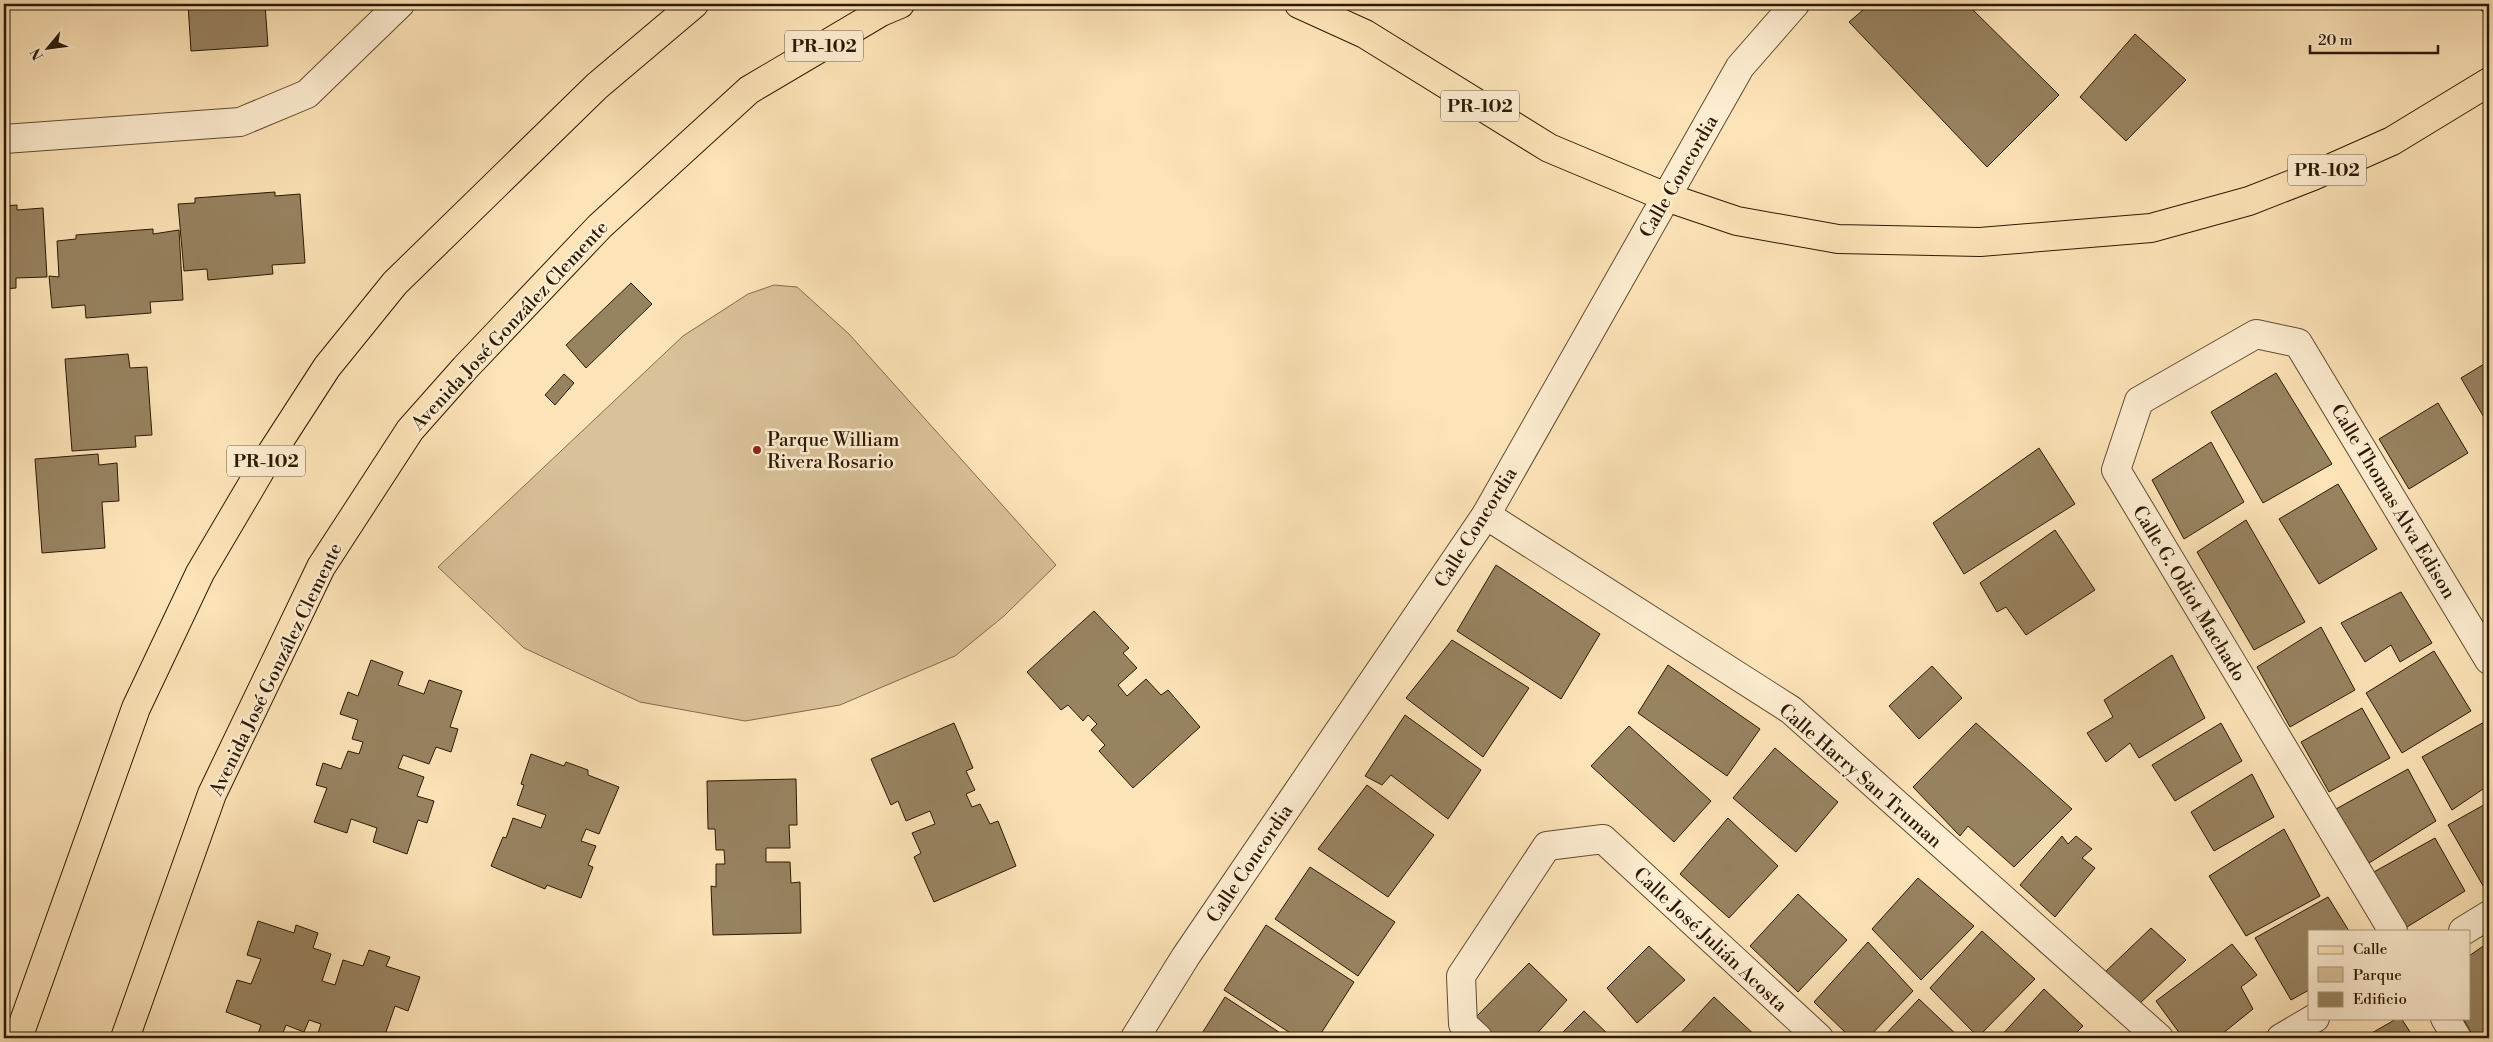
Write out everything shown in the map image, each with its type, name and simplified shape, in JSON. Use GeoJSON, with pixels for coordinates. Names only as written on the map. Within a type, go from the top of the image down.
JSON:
{"type":"FeatureCollection","features":[{"type":"Feature","properties":{"kind":"main road","name":"PR-102"},"geometry":{"type":"LineString","coordinates":[[18,1038],[136,708],[200,573],[263,466],[327,367],[395,283],[597,86],[694,4]]}},
{"type":"Feature","properties":{"kind":"main road","name":"PR-102"},"geometry":{"type":"LineString","coordinates":[[1299,4],[1365,34],[1549,148],[1666,197],[1738,221],[1838,239],[1980,242],[2151,228],[2249,201],[2313,176],[2392,141],[2489,82]]}},
{"type":"Feature","properties":{"kind":"main road","name":"Avenida José González Clemente"},"geometry":{"type":"LineString","coordinates":[[126,1038],[212,794],[321,567],[410,430],[465,368],[600,226],[749,90],[889,6]]}},
{"type":"Feature","properties":{"kind":"street","name":"Calle Concordia"},"geometry":{"type":"LineString","coordinates":[[1135,1038],[1186,956],[1486,516],[1740,67],[1795,4]]}},
{"type":"Feature","properties":{"kind":"street"},"geometry":{"type":"LineString","coordinates":[[4,138],[240,122],[307,94],[390,8]]}},
{"type":"Feature","properties":{"kind":"street","name":"Calle G. Odiot Machado"},"geometry":{"type":"LineString","coordinates":[[2298,343],[2256,334],[2138,402],[2116,470],[2393,930]]}},
{"type":"Feature","properties":{"kind":"street","name":"Calle Thomas Alva Edison"},"geometry":{"type":"LineString","coordinates":[[2298,343],[2489,660]]}},
{"type":"Feature","properties":{"kind":"street","name":"Calle Harry San Truman"},"geometry":{"type":"LineString","coordinates":[[1486,516],[1791,710],[2159,1038]]}},
{"type":"Feature","properties":{"kind":"street","name":"Calle José Julián Acosta"},"geometry":{"type":"LineString","coordinates":[[1478,1038],[1462,1024],[1461,976],[1547,846],[1603,839],[1819,1038]]}},
{"type":"Feature","properties":{"kind":"street"},"geometry":{"type":"LineString","coordinates":[[2465,930],[2489,915]]}},
{"type":"Feature","properties":{"kind":"street"},"geometry":{"type":"LineString","coordinates":[[2281,1038],[2312,1020]]}},
{"type":"Feature","properties":{"kind":"street"},"geometry":{"type":"LineString","coordinates":[[2446,1020],[2457,1038]]}},
{"type":"Feature","properties":{"kind":"green space","name":"Parque William Rivera Rosario"},"geometry":{"type":"Polygon","coordinates":[[[774,285],[797,287],[849,334],[1056,565],[1004,616],[955,656],[840,705],[745,721],[640,702],[524,648],[438,567],[683,336],[748,294],[774,285]]]}},
{"type":"Feature","properties":{"kind":"building"},"geometry":{"type":"Polygon","coordinates":[[[188,4],[265,4],[268,46],[191,51],[188,4]]]}},
{"type":"Feature","properties":{"kind":"building"},"geometry":{"type":"Polygon","coordinates":[[[1870,4],[1967,4],[2059,95],[1987,167],[1849,22],[1870,4]]]}},
{"type":"Feature","properties":{"kind":"building"},"geometry":{"type":"Polygon","coordinates":[[[2473,4],[2489,4],[2489,16],[2473,4]]]}},
{"type":"Feature","properties":{"kind":"building"},"geometry":{"type":"Polygon","coordinates":[[[2135,34],[2186,80],[2126,141],[2080,97],[2135,34]]]}},
{"type":"Feature","properties":{"kind":"building"},"geometry":{"type":"Polygon","coordinates":[[[275,192],[275,196],[300,194],[305,263],[272,265],[273,274],[208,280],[207,269],[184,271],[178,204],[195,203],[195,198],[275,192]]]}},
{"type":"Feature","properties":{"kind":"building"},"geometry":{"type":"Polygon","coordinates":[[[17,205],[17,210],[43,208],[47,277],[16,278],[16,288],[4,289],[4,206],[17,205]]]}},
{"type":"Feature","properties":{"kind":"building"},"geometry":{"type":"Polygon","coordinates":[[[153,229],[153,234],[179,230],[183,300],[150,302],[151,313],[86,318],[85,305],[52,308],[49,276],[59,277],[57,241],[76,239],[76,235],[153,229]]]}},
{"type":"Feature","properties":{"kind":"building"},"geometry":{"type":"Polygon","coordinates":[[[631,283],[652,304],[586,368],[566,345],[631,283]]]}},
{"type":"Feature","properties":{"kind":"building"},"geometry":{"type":"Polygon","coordinates":[[[128,354],[130,368],[147,367],[152,435],[135,436],[136,447],[72,451],[65,359],[128,354]]]}},
{"type":"Feature","properties":{"kind":"building"},"geometry":{"type":"Polygon","coordinates":[[[2489,361],[2489,426],[2461,378],[2489,361]]]}},
{"type":"Feature","properties":{"kind":"building"},"geometry":{"type":"Polygon","coordinates":[[[2276,373],[2332,464],[2263,503],[2211,412],[2276,373]]]}},
{"type":"Feature","properties":{"kind":"building"},"geometry":{"type":"Polygon","coordinates":[[[564,374],[574,383],[555,405],[545,395],[564,374]]]}},
{"type":"Feature","properties":{"kind":"building"},"geometry":{"type":"Polygon","coordinates":[[[2438,403],[2468,453],[2409,489],[2379,439],[2438,403]]]}},
{"type":"Feature","properties":{"kind":"building"},"geometry":{"type":"Polygon","coordinates":[[[2211,442],[2244,502],[2184,539],[2152,480],[2211,442]]]}},
{"type":"Feature","properties":{"kind":"building"},"geometry":{"type":"Polygon","coordinates":[[[2039,448],[2075,504],[1964,574],[1933,523],[2039,448]]]}},
{"type":"Feature","properties":{"kind":"building"},"geometry":{"type":"Polygon","coordinates":[[[98,454],[99,465],[117,463],[119,501],[102,502],[105,548],[42,553],[35,459],[98,454]]]}},
{"type":"Feature","properties":{"kind":"building"},"geometry":{"type":"Polygon","coordinates":[[[2338,484],[2377,549],[2319,584],[2279,519],[2338,484]]]}},
{"type":"Feature","properties":{"kind":"building"},"geometry":{"type":"Polygon","coordinates":[[[2246,520],[2305,622],[2254,650],[2197,552],[2246,520]]]}},
{"type":"Feature","properties":{"kind":"building"},"geometry":{"type":"Polygon","coordinates":[[[2055,530],[2095,590],[2026,635],[2006,607],[1997,612],[1980,583],[2055,530]]]}},
{"type":"Feature","properties":{"kind":"building"},"geometry":{"type":"Polygon","coordinates":[[[1496,565],[1600,634],[1561,699],[1457,631],[1496,565]]]}},
{"type":"Feature","properties":{"kind":"building"},"geometry":{"type":"Polygon","coordinates":[[[2401,592],[2432,643],[2400,662],[2391,645],[2365,662],[2341,623],[2401,592]]]}},
{"type":"Feature","properties":{"kind":"building"},"geometry":{"type":"Polygon","coordinates":[[[1094,611],[1129,648],[1123,653],[1137,668],[1118,685],[1127,696],[1146,679],[1161,695],[1168,690],[1200,727],[1133,788],[1099,751],[1105,745],[1091,730],[1097,724],[1088,715],[1083,721],[1068,705],[1061,710],[1027,672],[1094,611]]]}},
{"type":"Feature","properties":{"kind":"building"},"geometry":{"type":"Polygon","coordinates":[[[2321,627],[2355,690],[2290,727],[2257,667],[2321,627]]]}},
{"type":"Feature","properties":{"kind":"building"},"geometry":{"type":"Polygon","coordinates":[[[1452,640],[1529,688],[1483,757],[1406,698],[1452,640]]]}},
{"type":"Feature","properties":{"kind":"building"},"geometry":{"type":"Polygon","coordinates":[[[2434,651],[2471,711],[2402,753],[2366,693],[2434,651]]]}},
{"type":"Feature","properties":{"kind":"building"},"geometry":{"type":"Polygon","coordinates":[[[2172,655],[2205,718],[2139,758],[2130,743],[2106,762],[2087,733],[2113,717],[2104,700],[2172,655]]]}},
{"type":"Feature","properties":{"kind":"building"},"geometry":{"type":"Polygon","coordinates":[[[371,660],[403,672],[398,685],[424,694],[429,680],[462,691],[450,727],[458,729],[451,752],[436,747],[429,764],[403,755],[398,768],[424,777],[417,796],[434,801],[427,823],[418,820],[407,854],[373,842],[377,828],[351,819],[347,833],[314,822],[327,788],[316,785],[323,763],[341,769],[348,751],[359,754],[363,742],[352,739],[358,720],[340,714],[348,692],[358,696],[371,660]]]}},
{"type":"Feature","properties":{"kind":"building"},"geometry":{"type":"Polygon","coordinates":[[[1668,665],[1760,729],[1727,776],[1638,713],[1668,665]]]}},
{"type":"Feature","properties":{"kind":"building"},"geometry":{"type":"Polygon","coordinates":[[[1932,666],[1962,698],[1919,739],[1889,706],[1932,666]]]}},
{"type":"Feature","properties":{"kind":"building"},"geometry":{"type":"Polygon","coordinates":[[[2362,708],[2390,758],[2329,792],[2301,742],[2362,708]]]}},
{"type":"Feature","properties":{"kind":"building"},"geometry":{"type":"Polygon","coordinates":[[[1405,715],[1481,770],[1448,819],[1391,775],[1382,785],[1365,776],[1405,715]]]}},
{"type":"Feature","properties":{"kind":"building"},"geometry":{"type":"Polygon","coordinates":[[[2486,721],[2489,726],[2489,785],[2452,810],[2422,757],[2486,721]]]}},
{"type":"Feature","properties":{"kind":"building"},"geometry":{"type":"Polygon","coordinates":[[[954,723],[973,768],[966,771],[975,790],[966,794],[972,807],[980,804],[990,824],[998,821],[1016,866],[934,902],[914,857],[921,853],[912,833],[935,824],[930,811],[906,821],[898,801],[891,805],[871,759],[954,723]]]}},
{"type":"Feature","properties":{"kind":"building"},"geometry":{"type":"Polygon","coordinates":[[[1976,723],[2072,809],[2014,867],[1968,826],[1960,836],[1913,787],[1976,723]]]}},
{"type":"Feature","properties":{"kind":"building"},"geometry":{"type":"Polygon","coordinates":[[[2221,723],[2242,761],[2175,801],[2152,765],[2221,723]]]}},
{"type":"Feature","properties":{"kind":"building"},"geometry":{"type":"Polygon","coordinates":[[[1629,726],[1711,801],[1674,842],[1591,766],[1629,726]]]}},
{"type":"Feature","properties":{"kind":"building"},"geometry":{"type":"Polygon","coordinates":[[[1775,748],[1838,802],[1796,852],[1733,798],[1775,748]]]}},
{"type":"Feature","properties":{"kind":"building"},"geometry":{"type":"Polygon","coordinates":[[[531,754],[564,766],[566,762],[588,770],[588,775],[619,787],[599,834],[586,829],[581,841],[596,846],[588,865],[593,867],[581,898],[547,885],[545,889],[491,866],[503,837],[506,838],[513,818],[541,828],[546,815],[517,805],[524,785],[521,784],[531,754]]]}},
{"type":"Feature","properties":{"kind":"building"},"geometry":{"type":"Polygon","coordinates":[[[2408,769],[2436,821],[2369,863],[2336,809],[2408,769]]]}},
{"type":"Feature","properties":{"kind":"building"},"geometry":{"type":"Polygon","coordinates":[[[2252,774],[2274,817],[2214,851],[2191,812],[2252,774]]]}},
{"type":"Feature","properties":{"kind":"building"},"geometry":{"type":"Polygon","coordinates":[[[796,779],[797,825],[789,825],[790,848],[766,848],[766,862],[790,862],[791,883],[800,882],[801,933],[713,935],[711,886],[716,887],[716,864],[725,864],[724,850],[716,850],[715,829],[708,829],[707,781],[796,779]]]}},
{"type":"Feature","properties":{"kind":"building"},"geometry":{"type":"Polygon","coordinates":[[[1367,785],[1434,835],[1388,897],[1318,849],[1367,785]]]}},
{"type":"Feature","properties":{"kind":"building"},"geometry":{"type":"Polygon","coordinates":[[[2489,802],[2489,889],[2486,891],[2448,825],[2489,802]]]}},
{"type":"Feature","properties":{"kind":"building"},"geometry":{"type":"Polygon","coordinates":[[[1728,818],[1778,866],[1729,918],[1680,874],[1728,818]]]}},
{"type":"Feature","properties":{"kind":"building"},"geometry":{"type":"Polygon","coordinates":[[[2284,829],[2320,896],[2246,936],[2209,876],[2284,829]]]}},
{"type":"Feature","properties":{"kind":"building"},"geometry":{"type":"Polygon","coordinates":[[[2062,836],[2068,844],[2076,836],[2092,849],[2082,858],[2095,868],[2055,917],[2020,885],[2062,836]]]}},
{"type":"Feature","properties":{"kind":"building"},"geometry":{"type":"Polygon","coordinates":[[[2435,838],[2465,891],[2407,927],[2372,873],[2435,838]]]}},
{"type":"Feature","properties":{"kind":"building"},"geometry":{"type":"Polygon","coordinates":[[[1310,867],[1395,922],[1358,976],[1275,919],[1310,867]]]}},
{"type":"Feature","properties":{"kind":"building"},"geometry":{"type":"Polygon","coordinates":[[[1918,878],[1974,926],[1921,980],[1872,929],[1918,878]]]}},
{"type":"Feature","properties":{"kind":"building"},"geometry":{"type":"Polygon","coordinates":[[[1798,894],[1847,940],[1798,992],[1750,946],[1798,894]]]}},
{"type":"Feature","properties":{"kind":"building"},"geometry":{"type":"Polygon","coordinates":[[[2328,897],[2348,930],[2308,930],[2308,991],[2291,1000],[2255,938],[2328,897]]]}},
{"type":"Feature","properties":{"kind":"building"},"geometry":{"type":"Polygon","coordinates":[[[258,921],[294,933],[296,925],[318,933],[313,948],[331,954],[322,981],[335,985],[343,960],[363,966],[369,950],[390,957],[386,966],[420,977],[408,1011],[395,1006],[386,1032],[399,1038],[324,1038],[317,1036],[321,1024],[309,1020],[304,1032],[286,1025],[281,1038],[269,1038],[258,1034],[261,1025],[226,1012],[237,980],[251,984],[261,959],[247,955],[258,921]]]}},
{"type":"Feature","properties":{"kind":"building"},"geometry":{"type":"Polygon","coordinates":[[[1266,925],[1354,982],[1318,1038],[1298,1038],[1224,990],[1266,925]]]}},
{"type":"Feature","properties":{"kind":"building"},"geometry":{"type":"Polygon","coordinates":[[[2151,928],[2186,960],[2139,1004],[2104,973],[2151,928]]]}},
{"type":"Feature","properties":{"kind":"building"},"geometry":{"type":"Polygon","coordinates":[[[1982,931],[2035,979],[1978,1037],[1930,988],[1982,931]]]}},
{"type":"Feature","properties":{"kind":"building"},"geometry":{"type":"Polygon","coordinates":[[[1868,942],[1913,991],[1868,1038],[1851,1038],[1814,1002],[1868,942]]]}},
{"type":"Feature","properties":{"kind":"building"},"geometry":{"type":"Polygon","coordinates":[[[2489,942],[2489,1038],[2474,1038],[2464,1020],[2470,1020],[2470,955],[2489,942]]]}},
{"type":"Feature","properties":{"kind":"building"},"geometry":{"type":"Polygon","coordinates":[[[2232,944],[2257,975],[2241,987],[2253,1009],[2217,1038],[2183,1038],[2156,1001],[2232,944]]]}},
{"type":"Feature","properties":{"kind":"building"},"geometry":{"type":"Polygon","coordinates":[[[1649,946],[1685,980],[1637,1023],[1607,988],[1649,946]]]}},
{"type":"Feature","properties":{"kind":"building"},"geometry":{"type":"Polygon","coordinates":[[[1529,963],[1567,1000],[1533,1038],[1498,1038],[1475,1018],[1529,963]]]}},
{"type":"Feature","properties":{"kind":"building"},"geometry":{"type":"Polygon","coordinates":[[[2044,989],[2083,1026],[2071,1038],[1999,1038],[2044,989]]]}},
{"type":"Feature","properties":{"kind":"building"},"geometry":{"type":"Polygon","coordinates":[[[1225,997],[1288,1038],[1199,1038],[1225,997]]]}},
{"type":"Feature","properties":{"kind":"building"},"geometry":{"type":"Polygon","coordinates":[[[1714,997],[1758,1038],[1676,1038],[1714,997]]]}},
{"type":"Feature","properties":{"kind":"building"},"geometry":{"type":"Polygon","coordinates":[[[1919,999],[1960,1038],[1882,1038],[1919,999]]]}},
{"type":"Feature","properties":{"kind":"building"},"geometry":{"type":"Polygon","coordinates":[[[1584,1011],[1612,1038],[1557,1038],[1584,1011]]]}},
{"type":"Feature","properties":{"kind":"building"},"geometry":{"type":"Polygon","coordinates":[[[2394,1020],[2402,1020],[2414,1038],[2363,1038],[2394,1020]]]}},
{"type":"Feature","properties":{"kind":"place","name":"Parque William Rivera Rosario"},"geometry":{"type":"Point","coordinates":[757,450]}}]}
